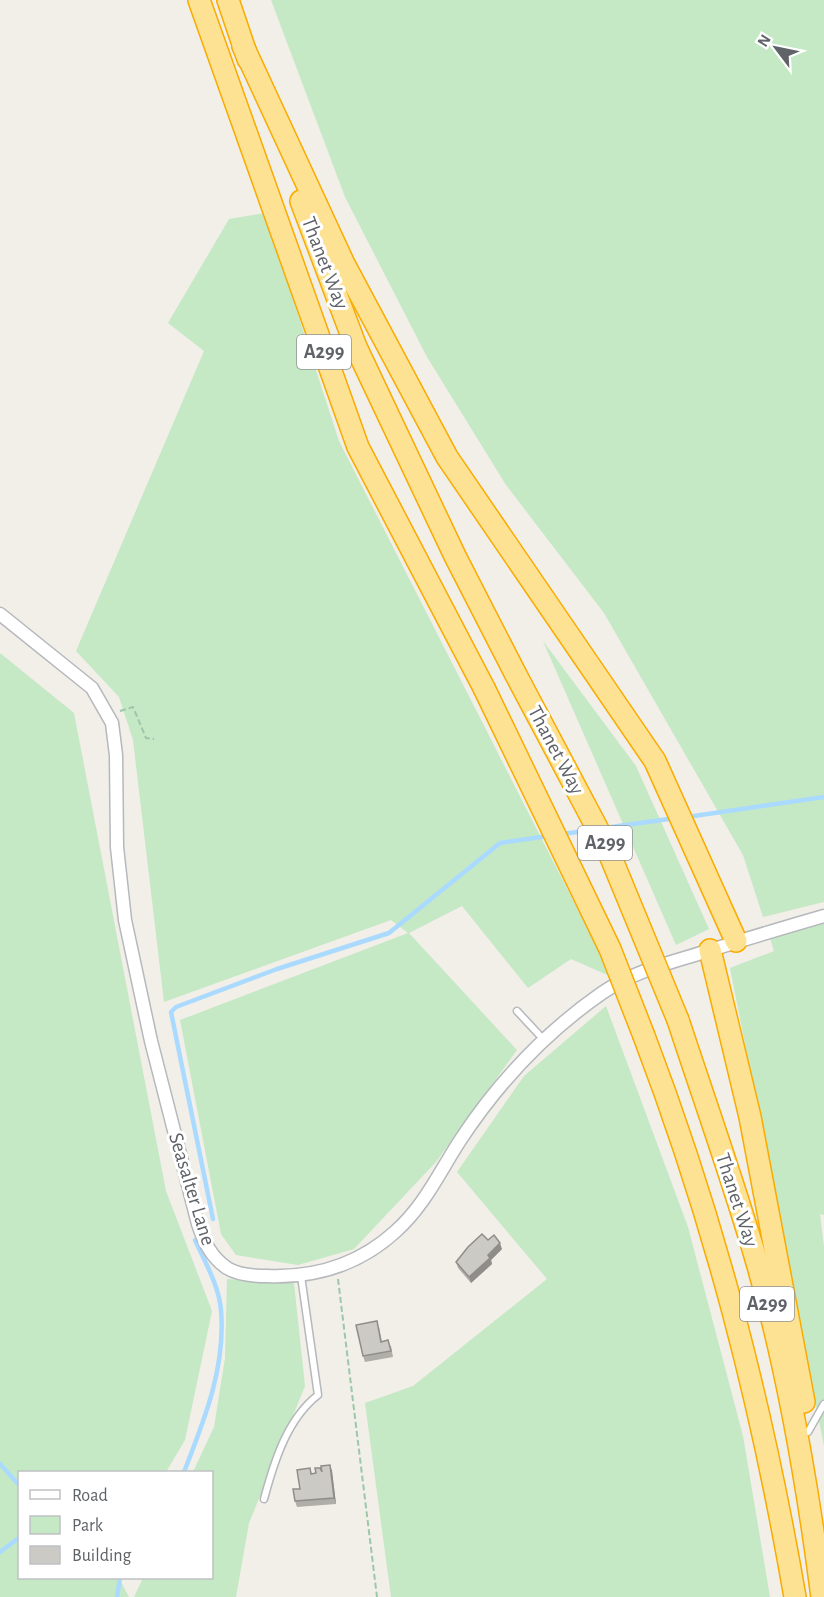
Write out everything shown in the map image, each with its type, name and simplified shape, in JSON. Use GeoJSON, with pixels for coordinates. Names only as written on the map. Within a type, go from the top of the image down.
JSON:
{"type":"FeatureCollection","features":[{"type":"Feature","properties":{"kind":"highway","name":"Thanet Way"},"geometry":{"type":"LineString","coordinates":[[199,0],[358,447],[484,688],[610,948],[644,1036],[691,1164],[743,1344],[774,1483],[795,1597]]}},
{"type":"Feature","properties":{"kind":"highway","name":"Thanet Way"},"geometry":{"type":"LineString","coordinates":[[228,0],[243,46],[356,347],[455,556],[605,843],[678,1020],[753,1250],[792,1410],[822,1597]]}},
{"type":"Feature","properties":{"kind":"highway"},"geometry":{"type":"LineString","coordinates":[[243,46],[344,264],[447,457],[655,761],[736,941]]}},
{"type":"Feature","properties":{"kind":"highway"},"geometry":{"type":"LineString","coordinates":[[710,950],[750,1117],[791,1322],[814,1464],[812,1530]]}},
{"type":"Feature","properties":{"kind":"street","name":"Seasalter Lane"},"geometry":{"type":"LineString","coordinates":[[0,614],[77,674],[92,688],[109,714],[115,744],[117,847],[125,920],[151,1041],[198,1224],[212,1254],[232,1270],[258,1276],[301,1276],[336,1268],[376,1247],[409,1219],[432,1189],[481,1110],[544,1040],[603,992],[632,976],[672,960],[824,916]]}},
{"type":"Feature","properties":{"kind":"lane"},"geometry":{"type":"LineString","coordinates":[[518,1011],[544,1040]]}},
{"type":"Feature","properties":{"kind":"lane"},"geometry":{"type":"LineString","coordinates":[[264,1499],[275,1458],[309,1402],[318,1395],[301,1276]]}},
{"type":"Feature","properties":{"kind":"lane"},"geometry":{"type":"LineString","coordinates":[[808,1432],[824,1404]]}},
{"type":"Feature","properties":{"kind":"path"},"geometry":{"type":"LineString","coordinates":[[109,714],[133,707],[146,738],[154,739]]}},
{"type":"Feature","properties":{"kind":"path"},"geometry":{"type":"LineString","coordinates":[[336,1268],[377,1597]]}},
{"type":"Feature","properties":{"kind":"green space"},"geometry":{"type":"Polygon","coordinates":[[[271,0],[824,0],[824,902],[763,917],[743,855],[604,613],[506,485],[427,357],[345,197],[271,0]]]}},
{"type":"Feature","properties":{"kind":"green space"},"geometry":{"type":"Polygon","coordinates":[[[265,213],[339,441],[612,977],[571,959],[528,988],[462,906],[409,933],[517,1050],[436,1162],[354,1249],[298,1265],[236,1255],[221,1234],[180,1020],[408,933],[391,920],[164,1002],[133,740],[119,697],[76,651],[204,351],[168,323],[229,219],[265,213]]]}},
{"type":"Feature","properties":{"kind":"green space"},"geometry":{"type":"Polygon","coordinates":[[[543,641],[636,766],[709,929],[676,945],[543,641]]]}},
{"type":"Feature","properties":{"kind":"green space"},"geometry":{"type":"Polygon","coordinates":[[[0,653],[74,713],[166,1191],[212,1311],[185,1440],[167,1471],[18,1471],[18,1579],[120,1579],[129,1597],[0,1597],[0,653]]]}},
{"type":"Feature","properties":{"kind":"green space"},"geometry":{"type":"Polygon","coordinates":[[[824,923],[824,1215],[820,1214],[824,1247],[824,1446],[730,968],[774,951],[770,938],[824,923]]]}},
{"type":"Feature","properties":{"kind":"green space"},"geometry":{"type":"Polygon","coordinates":[[[606,1006],[688,1227],[743,1436],[770,1597],[391,1597],[365,1403],[413,1386],[547,1279],[457,1172],[524,1076],[606,1006]]]}},
{"type":"Feature","properties":{"kind":"green space"},"geometry":{"type":"Polygon","coordinates":[[[227,1279],[294,1283],[305,1386],[249,1523],[236,1597],[134,1597],[143,1579],[213,1579],[213,1471],[193,1471],[214,1427],[225,1358],[227,1279]]]}},
{"type":"Feature","properties":{"kind":"building"},"geometry":{"type":"Polygon","coordinates":[[[482,1234],[488,1240],[494,1235],[500,1243],[488,1255],[490,1258],[469,1277],[456,1262],[482,1234]]]}},
{"type":"Feature","properties":{"kind":"building"},"geometry":{"type":"Polygon","coordinates":[[[377,1321],[381,1342],[388,1340],[391,1351],[363,1356],[356,1325],[377,1321]]]}},
{"type":"Feature","properties":{"kind":"building"},"geometry":{"type":"Polygon","coordinates":[[[330,1465],[334,1498],[295,1501],[293,1489],[300,1489],[297,1470],[310,1468],[311,1474],[316,1473],[315,1468],[320,1468],[322,1472],[321,1466],[330,1465]]]}},
{"type":"Feature","properties":{"kind":"waterway"},"geometry":{"type":"LineString","coordinates":[[687,817],[824,797]]}},
{"type":"Feature","properties":{"kind":"waterway"},"geometry":{"type":"LineString","coordinates":[[604,828],[676,818]]}},
{"type":"Feature","properties":{"kind":"waterway"},"geometry":{"type":"LineString","coordinates":[[562,834],[593,830]]}},
{"type":"Feature","properties":{"kind":"waterway"},"geometry":{"type":"LineString","coordinates":[[213,1219],[171,1012],[176,1007],[277,969],[389,933],[500,843],[548,836]]}},
{"type":"Feature","properties":{"kind":"waterway"},"geometry":{"type":"LineString","coordinates":[[184,1471],[212,1393],[222,1331],[218,1292],[195,1240]]}},
{"type":"Feature","properties":{"kind":"waterway"},"geometry":{"type":"LineString","coordinates":[[0,1464],[18,1484]]}},
{"type":"Feature","properties":{"kind":"waterway"},"geometry":{"type":"LineString","coordinates":[[0,1552],[18,1538]]}},
{"type":"Feature","properties":{"kind":"waterway"},"geometry":{"type":"LineString","coordinates":[[117,1597],[120,1579]]}}]}
